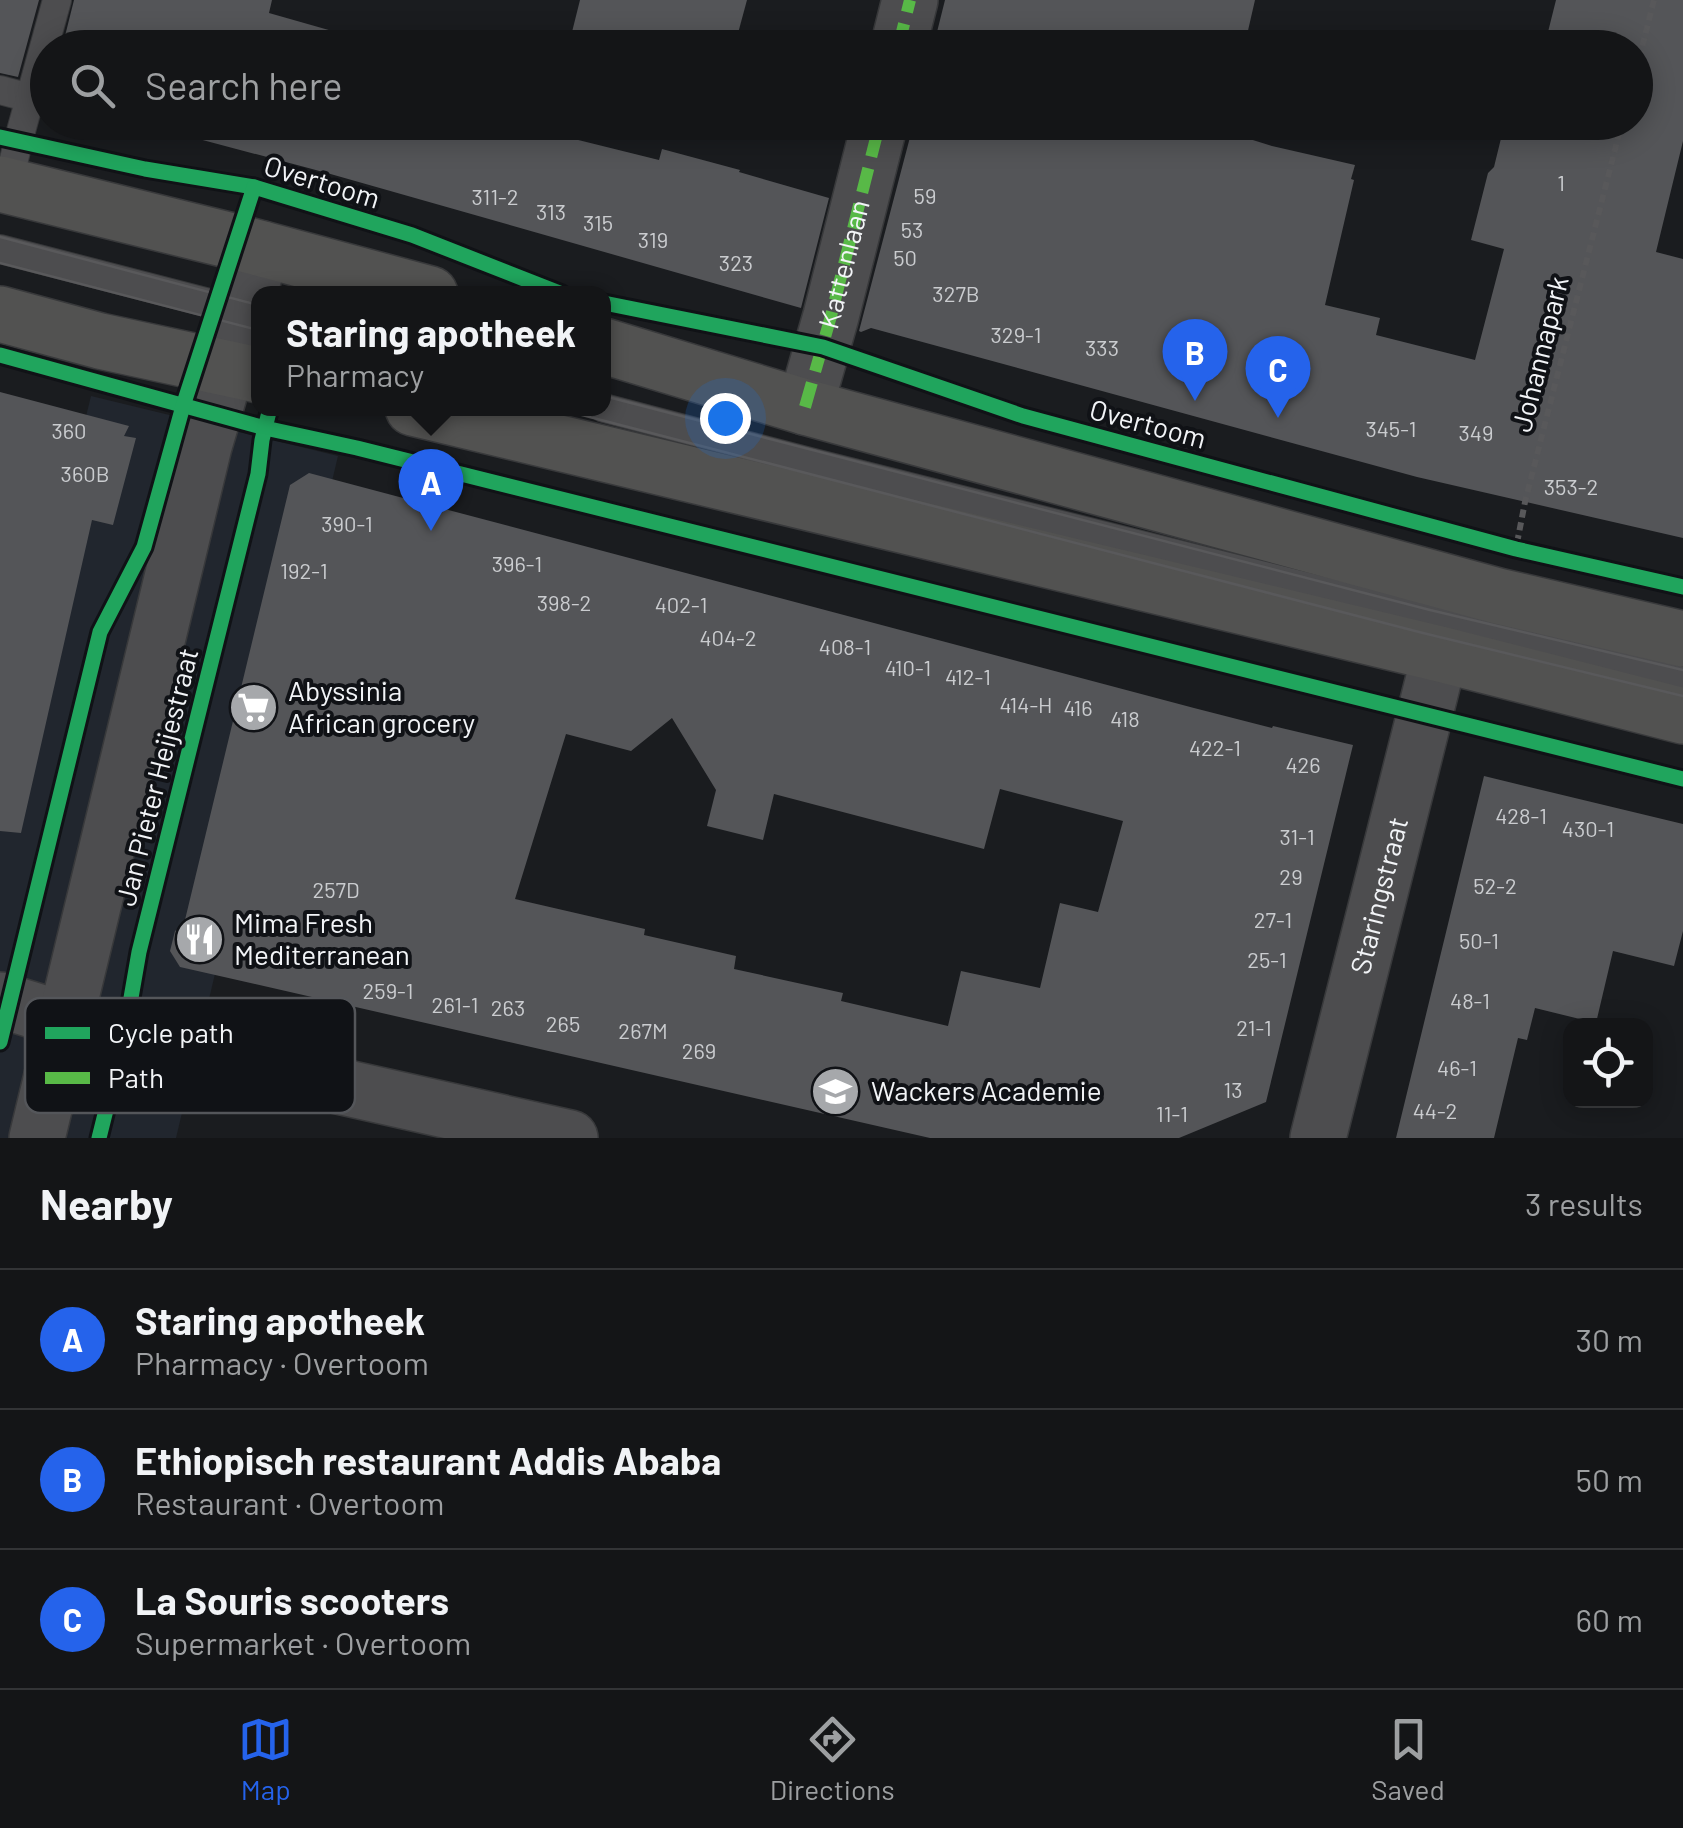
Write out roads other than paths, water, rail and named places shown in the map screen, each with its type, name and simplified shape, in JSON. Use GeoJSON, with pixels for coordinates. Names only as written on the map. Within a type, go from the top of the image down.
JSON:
{"type":"FeatureCollection","features":[{"type":"Feature","properties":{"kind":"main road"},"geometry":{"type":"LineString","coordinates":[[4,185],[400,286]]}},
{"type":"Feature","properties":{"kind":"main road"},"geometry":{"type":"LineString","coordinates":[[0,314],[243,371]]}},
{"type":"Feature","properties":{"kind":"main road"},"geometry":{"type":"LineString","coordinates":[[611,348],[805,407],[1498,596],[1683,639]]}},
{"type":"Feature","properties":{"kind":"main road"},"geometry":{"type":"LineString","coordinates":[[445,416],[1440,654],[1683,716]]}},
{"type":"Feature","properties":{"kind":"street"},"geometry":{"type":"LineString","coordinates":[[902,30],[910,0]]}},
{"type":"Feature","properties":{"kind":"street","name":"Kattenlaan"},"geometry":{"type":"LineString","coordinates":[[805,407],[875,140]]}},
{"type":"Feature","properties":{"kind":"street","name":"Jan Pieter Heijestraat"},"geometry":{"type":"LineString","coordinates":[[256,286],[262,249]]}},
{"type":"Feature","properties":{"kind":"street","name":"Jan Pieter Heijestraat"},"geometry":{"type":"LineString","coordinates":[[72,998],[204,446],[243,371],[251,314]]}},
{"type":"Feature","properties":{"kind":"street","name":"Staringstraat"},"geometry":{"type":"LineString","coordinates":[[1318,1138],[1440,654]]}},
{"type":"Feature","properties":{"kind":"street"},"geometry":{"type":"LineString","coordinates":[[0,1000],[25,1007]]}},
{"type":"Feature","properties":{"kind":"street"},"geometry":{"type":"LineString","coordinates":[[355,1090],[570,1138]]}},
{"type":"Feature","properties":{"kind":"street","name":"Jan Pieter Heijestraat"},"geometry":{"type":"LineString","coordinates":[[37,1138],[43,1113]]}},
{"type":"Feature","properties":{"kind":"lane"},"geometry":{"type":"LineString","coordinates":[[49,30],[57,0]]}},
{"type":"Feature","properties":{"kind":"lane"},"geometry":{"type":"LineString","coordinates":[[0,90],[30,98],[4,185]]}},
{"type":"Feature","properties":{"kind":"lane"},"geometry":{"type":"LineString","coordinates":[[0,250],[251,314]]}},
{"type":"Feature","properties":{"kind":"lane"},"geometry":{"type":"LineString","coordinates":[[611,410],[1683,681]]}},
{"type":"Feature","properties":{"kind":"tram line"},"geometry":{"type":"LineString","coordinates":[[0,237],[251,303]]}},
{"type":"Feature","properties":{"kind":"tram line"},"geometry":{"type":"LineString","coordinates":[[0,263],[251,328]]}},
{"type":"Feature","properties":{"kind":"tram line"},"geometry":{"type":"LineString","coordinates":[[611,398],[1430,610],[1683,670]]}},
{"type":"Feature","properties":{"kind":"tram line"},"geometry":{"type":"LineString","coordinates":[[586,416],[1423,633],[1683,696]]}},
{"type":"Feature","properties":{"kind":"place","name":"Ethiopisch restaurant Addis Ababa"},"geometry":{"type":"Point","coordinates":[1195,401]}},
{"type":"Feature","properties":{"kind":"place","name":"La Souris scooters"},"geometry":{"type":"Point","coordinates":[1278,418]}},
{"type":"Feature","properties":{"kind":"place","name":"Staring apotheek"},"geometry":{"type":"Point","coordinates":[431,531]}},
{"type":"Feature","properties":{"kind":"place","name":"Abyssinia African grocery"},"geometry":{"type":"Point","coordinates":[253,707]}},
{"type":"Feature","properties":{"kind":"place","name":"Mima Fresh Mediterranean"},"geometry":{"type":"Point","coordinates":[199,939]}},
{"type":"Feature","properties":{"kind":"place","name":"Wackers Academie"},"geometry":{"type":"Point","coordinates":[836,1091]}}]}
